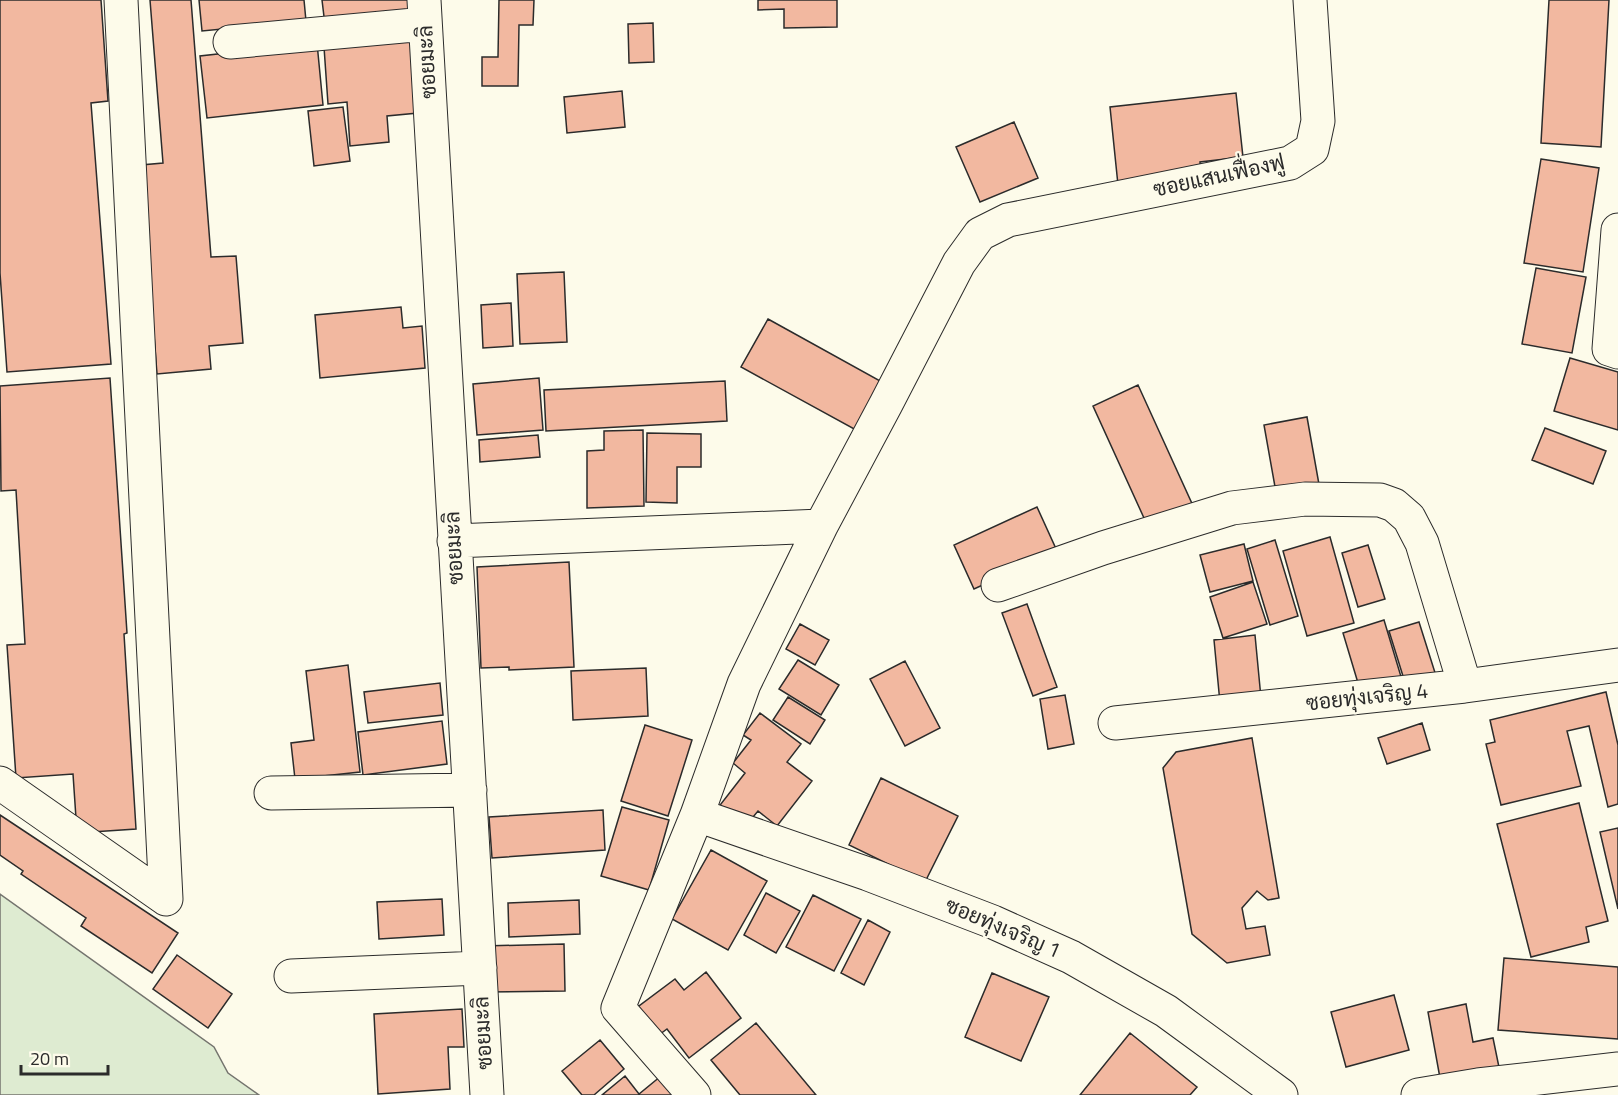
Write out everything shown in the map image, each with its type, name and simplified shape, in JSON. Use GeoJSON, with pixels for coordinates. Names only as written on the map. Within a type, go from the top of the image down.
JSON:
{"type":"FeatureCollection","features":[{"type":"Feature","properties":{"kind":"street"},"geometry":{"type":"LineString","coordinates":[[0,783],[166,898],[121,0]]}},
{"type":"Feature","properties":{"kind":"street","name":"ซอยแสนเฟื่องฟู"},"geometry":{"type":"LineString","coordinates":[[821,526],[958,263],[980,234],[1008,220],[1290,163],[1312,149],[1318,120],[1311,0]]}},
{"type":"Feature","properties":{"kind":"street"},"geometry":{"type":"LineString","coordinates":[[230,42],[424,12]]}},
{"type":"Feature","properties":{"kind":"street","name":"ซอยมะลิ"},"geometry":{"type":"LineString","coordinates":[[424,12],[487,1095]]}},
{"type":"Feature","properties":{"kind":"street"},"geometry":{"type":"LineString","coordinates":[[1613,350],[1618,230]]}},
{"type":"Feature","properties":{"kind":"street"},"geometry":{"type":"LineString","coordinates":[[998,585],[1103,548],[1232,508],[1305,499],[1380,500],[1394,505],[1409,518],[1422,543],[1465,686]]}},
{"type":"Feature","properties":{"kind":"street"},"geometry":{"type":"LineString","coordinates":[[454,542],[821,526],[744,684],[698,815],[618,1008],[694,1095]]}},
{"type":"Feature","properties":{"kind":"street","name":"ซอยทุ่งเจริญ 4"},"geometry":{"type":"LineString","coordinates":[[1115,723],[1465,686],[1618,665]]}},
{"type":"Feature","properties":{"kind":"street"},"geometry":{"type":"LineString","coordinates":[[272,793],[470,790]]}},
{"type":"Feature","properties":{"kind":"street","name":"ซอยทุ่งเจริญ 1"},"geometry":{"type":"LineString","coordinates":[[698,815],[868,874],[993,922],[1071,957],[1166,1011],[1281,1095]]}},
{"type":"Feature","properties":{"kind":"street"},"geometry":{"type":"LineString","coordinates":[[291,976],[480,968]]}},
{"type":"Feature","properties":{"kind":"street"},"geometry":{"type":"LineString","coordinates":[[1418,1095],[1478,1085],[1618,1069]]}},
{"type":"Feature","properties":{"kind":"green space"},"geometry":{"type":"Polygon","coordinates":[[[0,894],[214,1047],[228,1073],[259,1095],[0,1095],[0,894]]]}},
{"type":"Feature","properties":{"kind":"building"},"geometry":{"type":"Polygon","coordinates":[[[0,0],[101,0],[108,101],[91,103],[111,364],[7,372],[0,273],[0,0]]]}},
{"type":"Feature","properties":{"kind":"building"},"geometry":{"type":"Polygon","coordinates":[[[150,0],[191,0],[211,257],[236,256],[243,343],[209,346],[211,369],[157,374],[141,165],[163,163],[150,0]]]}},
{"type":"Feature","properties":{"kind":"building"},"geometry":{"type":"Polygon","coordinates":[[[199,0],[304,0],[306,21],[202,31],[199,0]]]}},
{"type":"Feature","properties":{"kind":"building"},"geometry":{"type":"Polygon","coordinates":[[[322,0],[411,0],[413,19],[325,25],[322,0]]]}},
{"type":"Feature","properties":{"kind":"building"},"geometry":{"type":"Polygon","coordinates":[[[499,0],[534,0],[533,25],[519,25],[518,86],[482,86],[482,57],[498,57],[499,0]]]}},
{"type":"Feature","properties":{"kind":"building"},"geometry":{"type":"Polygon","coordinates":[[[758,0],[837,0],[837,27],[784,28],[784,9],[758,10],[758,0]]]}},
{"type":"Feature","properties":{"kind":"building"},"geometry":{"type":"Polygon","coordinates":[[[1549,0],[1609,0],[1601,147],[1541,143],[1549,0]]]}},
{"type":"Feature","properties":{"kind":"building"},"geometry":{"type":"Polygon","coordinates":[[[653,23],[654,62],[629,63],[628,24],[653,23]]]}},
{"type":"Feature","properties":{"kind":"building"},"geometry":{"type":"Polygon","coordinates":[[[413,40],[418,113],[387,116],[389,142],[350,146],[347,102],[328,104],[324,47],[413,40]]]}},
{"type":"Feature","properties":{"kind":"building"},"geometry":{"type":"Polygon","coordinates":[[[317,43],[323,105],[207,118],[200,56],[317,43]]]}},
{"type":"Feature","properties":{"kind":"building"},"geometry":{"type":"Polygon","coordinates":[[[622,91],[625,127],[567,133],[564,97],[622,91]]]}},
{"type":"Feature","properties":{"kind":"building"},"geometry":{"type":"Polygon","coordinates":[[[1236,93],[1243,157],[1200,162],[1201,175],[1118,185],[1110,107],[1236,93]]]}},
{"type":"Feature","properties":{"kind":"building"},"geometry":{"type":"Polygon","coordinates":[[[343,107],[350,161],[314,166],[308,111],[343,107]]]}},
{"type":"Feature","properties":{"kind":"building"},"geometry":{"type":"Polygon","coordinates":[[[1014,122],[1038,178],[980,202],[956,147],[1014,122]]]}},
{"type":"Feature","properties":{"kind":"building"},"geometry":{"type":"Polygon","coordinates":[[[1541,159],[1599,168],[1583,272],[1524,263],[1541,159]]]}},
{"type":"Feature","properties":{"kind":"building"},"geometry":{"type":"Polygon","coordinates":[[[1536,268],[1586,277],[1572,353],[1522,344],[1536,268]]]}},
{"type":"Feature","properties":{"kind":"building"},"geometry":{"type":"Polygon","coordinates":[[[564,272],[567,342],[520,344],[517,274],[564,272]]]}},
{"type":"Feature","properties":{"kind":"building"},"geometry":{"type":"Polygon","coordinates":[[[511,303],[513,346],[483,348],[481,305],[511,303]]]}},
{"type":"Feature","properties":{"kind":"building"},"geometry":{"type":"Polygon","coordinates":[[[401,307],[403,328],[422,326],[425,368],[320,378],[315,315],[401,307]]]}},
{"type":"Feature","properties":{"kind":"building"},"geometry":{"type":"Polygon","coordinates":[[[768,319],[882,382],[856,430],[741,367],[768,319]]]}},
{"type":"Feature","properties":{"kind":"building"},"geometry":{"type":"Polygon","coordinates":[[[1570,358],[1618,372],[1618,430],[1554,411],[1570,358]]]}},
{"type":"Feature","properties":{"kind":"building"},"geometry":{"type":"Polygon","coordinates":[[[110,378],[127,633],[124,634],[136,829],[77,833],[73,774],[16,778],[7,645],[25,644],[16,490],[1,491],[0,386],[110,378]]]}},
{"type":"Feature","properties":{"kind":"building"},"geometry":{"type":"Polygon","coordinates":[[[539,378],[543,430],[477,435],[473,384],[539,378]]]}},
{"type":"Feature","properties":{"kind":"building"},"geometry":{"type":"Polygon","coordinates":[[[725,381],[727,421],[546,431],[544,390],[725,381]]]}},
{"type":"Feature","properties":{"kind":"building"},"geometry":{"type":"Polygon","coordinates":[[[1138,385],[1194,508],[1149,529],[1093,406],[1138,385]]]}},
{"type":"Feature","properties":{"kind":"building"},"geometry":{"type":"Polygon","coordinates":[[[1307,417],[1320,490],[1277,498],[1264,425],[1307,417]]]}},
{"type":"Feature","properties":{"kind":"building"},"geometry":{"type":"Polygon","coordinates":[[[1545,428],[1606,451],[1593,484],[1532,460],[1545,428]]]}},
{"type":"Feature","properties":{"kind":"building"},"geometry":{"type":"Polygon","coordinates":[[[643,430],[644,506],[587,508],[587,451],[604,450],[604,431],[643,430]]]}},
{"type":"Feature","properties":{"kind":"building"},"geometry":{"type":"Polygon","coordinates":[[[647,433],[701,434],[701,467],[677,467],[677,503],[646,502],[647,433]]]}},
{"type":"Feature","properties":{"kind":"building"},"geometry":{"type":"Polygon","coordinates":[[[538,435],[540,457],[480,462],[479,440],[538,435]]]}},
{"type":"Feature","properties":{"kind":"building"},"geometry":{"type":"Polygon","coordinates":[[[1037,507],[1057,551],[974,589],[954,545],[1037,507]]]}},
{"type":"Feature","properties":{"kind":"building"},"geometry":{"type":"Polygon","coordinates":[[[1330,537],[1354,623],[1307,636],[1283,551],[1330,537]]]}},
{"type":"Feature","properties":{"kind":"building"},"geometry":{"type":"Polygon","coordinates":[[[1275,540],[1298,616],[1270,625],[1247,549],[1275,540]]]}},
{"type":"Feature","properties":{"kind":"building"},"geometry":{"type":"Polygon","coordinates":[[[1244,544],[1253,581],[1210,592],[1200,555],[1244,544]]]}},
{"type":"Feature","properties":{"kind":"building"},"geometry":{"type":"Polygon","coordinates":[[[1368,545],[1385,599],[1358,607],[1342,553],[1368,545]]]}},
{"type":"Feature","properties":{"kind":"building"},"geometry":{"type":"Polygon","coordinates":[[[569,562],[574,667],[509,670],[509,667],[481,668],[477,567],[569,562]]]}},
{"type":"Feature","properties":{"kind":"building"},"geometry":{"type":"Polygon","coordinates":[[[1253,582],[1267,624],[1223,638],[1210,597],[1253,582]]]}},
{"type":"Feature","properties":{"kind":"building"},"geometry":{"type":"Polygon","coordinates":[[[1027,604],[1057,687],[1033,696],[1002,613],[1027,604]]]}},
{"type":"Feature","properties":{"kind":"building"},"geometry":{"type":"Polygon","coordinates":[[[1384,620],[1402,680],[1361,693],[1343,633],[1384,620]]]}},
{"type":"Feature","properties":{"kind":"building"},"geometry":{"type":"Polygon","coordinates":[[[1419,622],[1437,679],[1407,689],[1389,631],[1419,622]]]}},
{"type":"Feature","properties":{"kind":"building"},"geometry":{"type":"Polygon","coordinates":[[[800,624],[829,640],[815,665],[786,649],[800,624]]]}},
{"type":"Feature","properties":{"kind":"building"},"geometry":{"type":"Polygon","coordinates":[[[1255,635],[1261,698],[1220,703],[1214,640],[1255,635]]]}},
{"type":"Feature","properties":{"kind":"building"},"geometry":{"type":"Polygon","coordinates":[[[798,660],[839,685],[821,715],[779,689],[798,660]]]}},
{"type":"Feature","properties":{"kind":"building"},"geometry":{"type":"Polygon","coordinates":[[[905,661],[940,728],[905,746],[870,679],[905,661]]]}},
{"type":"Feature","properties":{"kind":"building"},"geometry":{"type":"Polygon","coordinates":[[[348,665],[360,772],[295,779],[291,743],[314,740],[306,671],[348,665]]]}},
{"type":"Feature","properties":{"kind":"building"},"geometry":{"type":"Polygon","coordinates":[[[646,668],[648,716],[573,720],[571,671],[646,668]]]}},
{"type":"Feature","properties":{"kind":"building"},"geometry":{"type":"Polygon","coordinates":[[[440,683],[443,715],[368,723],[364,692],[440,683]]]}},
{"type":"Feature","properties":{"kind":"building"},"geometry":{"type":"Polygon","coordinates":[[[1606,692],[1618,745],[1618,804],[1608,807],[1589,726],[1567,731],[1581,786],[1501,805],[1486,744],[1495,742],[1490,720],[1606,692]]]}},
{"type":"Feature","properties":{"kind":"building"},"geometry":{"type":"Polygon","coordinates":[[[1065,695],[1074,744],[1048,749],[1040,699],[1065,695]]]}},
{"type":"Feature","properties":{"kind":"building"},"geometry":{"type":"Polygon","coordinates":[[[788,697],[825,720],[810,744],[773,720],[788,697]]]}},
{"type":"Feature","properties":{"kind":"building"},"geometry":{"type":"Polygon","coordinates":[[[760,713],[801,744],[787,762],[812,781],[777,826],[758,811],[743,829],[717,809],[745,773],[733,763],[751,740],[743,735],[760,713]]]}},
{"type":"Feature","properties":{"kind":"building"},"geometry":{"type":"Polygon","coordinates":[[[442,721],[447,764],[363,775],[358,732],[442,721]]]}},
{"type":"Feature","properties":{"kind":"building"},"geometry":{"type":"Polygon","coordinates":[[[1422,723],[1430,750],[1387,764],[1378,738],[1422,723]]]}},
{"type":"Feature","properties":{"kind":"building"},"geometry":{"type":"Polygon","coordinates":[[[645,725],[692,740],[668,816],[621,801],[645,725]]]}},
{"type":"Feature","properties":{"kind":"building"},"geometry":{"type":"Polygon","coordinates":[[[1252,738],[1279,898],[1268,900],[1257,891],[1242,908],[1246,929],[1265,926],[1270,955],[1227,963],[1192,934],[1163,768],[1176,752],[1252,738]]]}},
{"type":"Feature","properties":{"kind":"building"},"geometry":{"type":"Polygon","coordinates":[[[881,778],[958,816],[925,882],[849,845],[881,778]]]}},
{"type":"Feature","properties":{"kind":"building"},"geometry":{"type":"Polygon","coordinates":[[[1579,803],[1608,921],[1586,927],[1589,942],[1531,957],[1497,824],[1579,803]]]}},
{"type":"Feature","properties":{"kind":"building"},"geometry":{"type":"Polygon","coordinates":[[[622,807],[669,820],[649,890],[601,876],[622,807]]]}},
{"type":"Feature","properties":{"kind":"building"},"geometry":{"type":"Polygon","coordinates":[[[603,810],[605,850],[492,858],[489,817],[603,810]]]}},
{"type":"Feature","properties":{"kind":"building"},"geometry":{"type":"Polygon","coordinates":[[[0,815],[178,933],[152,973],[81,926],[86,918],[21,874],[23,871],[0,855],[0,815]]]}},
{"type":"Feature","properties":{"kind":"building"},"geometry":{"type":"Polygon","coordinates":[[[1618,828],[1618,909],[1600,832],[1618,828]]]}},
{"type":"Feature","properties":{"kind":"building"},"geometry":{"type":"Polygon","coordinates":[[[711,850],[767,881],[728,950],[672,919],[711,850]]]}},
{"type":"Feature","properties":{"kind":"building"},"geometry":{"type":"Polygon","coordinates":[[[766,893],[800,911],[776,953],[744,935],[766,893]]]}},
{"type":"Feature","properties":{"kind":"building"},"geometry":{"type":"Polygon","coordinates":[[[813,895],[861,919],[834,971],[786,947],[813,895]]]}},
{"type":"Feature","properties":{"kind":"building"},"geometry":{"type":"Polygon","coordinates":[[[442,899],[444,935],[379,939],[377,902],[442,899]]]}},
{"type":"Feature","properties":{"kind":"building"},"geometry":{"type":"Polygon","coordinates":[[[579,900],[580,934],[509,937],[508,903],[579,900]]]}},
{"type":"Feature","properties":{"kind":"building"},"geometry":{"type":"Polygon","coordinates":[[[868,920],[890,932],[864,985],[841,973],[868,920]]]}},
{"type":"Feature","properties":{"kind":"building"},"geometry":{"type":"Polygon","coordinates":[[[564,944],[565,991],[484,992],[483,946],[564,944]]]}},
{"type":"Feature","properties":{"kind":"building"},"geometry":{"type":"Polygon","coordinates":[[[177,955],[232,994],[208,1028],[153,989],[177,955]]]}},
{"type":"Feature","properties":{"kind":"building"},"geometry":{"type":"Polygon","coordinates":[[[1504,958],[1618,967],[1618,1039],[1498,1030],[1504,958]]]}},
{"type":"Feature","properties":{"kind":"building"},"geometry":{"type":"Polygon","coordinates":[[[706,972],[741,1018],[689,1058],[667,1029],[652,1040],[631,1012],[675,979],[684,990],[706,972]]]}},
{"type":"Feature","properties":{"kind":"building"},"geometry":{"type":"Polygon","coordinates":[[[992,973],[1049,997],[1021,1061],[965,1037],[992,973]]]}},
{"type":"Feature","properties":{"kind":"building"},"geometry":{"type":"Polygon","coordinates":[[[1394,995],[1409,1050],[1346,1067],[1331,1012],[1394,995]]]}},
{"type":"Feature","properties":{"kind":"building"},"geometry":{"type":"Polygon","coordinates":[[[1466,1004],[1473,1042],[1493,1038],[1501,1077],[1442,1089],[1428,1012],[1466,1004]]]}},
{"type":"Feature","properties":{"kind":"building"},"geometry":{"type":"Polygon","coordinates":[[[462,1009],[464,1047],[448,1047],[450,1089],[378,1094],[374,1014],[462,1009]]]}},
{"type":"Feature","properties":{"kind":"building"},"geometry":{"type":"Polygon","coordinates":[[[756,1023],[816,1095],[740,1095],[711,1060],[756,1023]]]}},
{"type":"Feature","properties":{"kind":"building"},"geometry":{"type":"Polygon","coordinates":[[[1130,1033],[1197,1087],[1190,1095],[1080,1095],[1130,1033]]]}},
{"type":"Feature","properties":{"kind":"building"},"geometry":{"type":"Polygon","coordinates":[[[600,1040],[624,1069],[594,1095],[582,1095],[562,1071],[600,1040]]]}},
{"type":"Feature","properties":{"kind":"building"},"geometry":{"type":"Polygon","coordinates":[[[625,1076],[639,1094],[661,1076],[677,1095],[602,1095],[625,1076]]]}}]}
